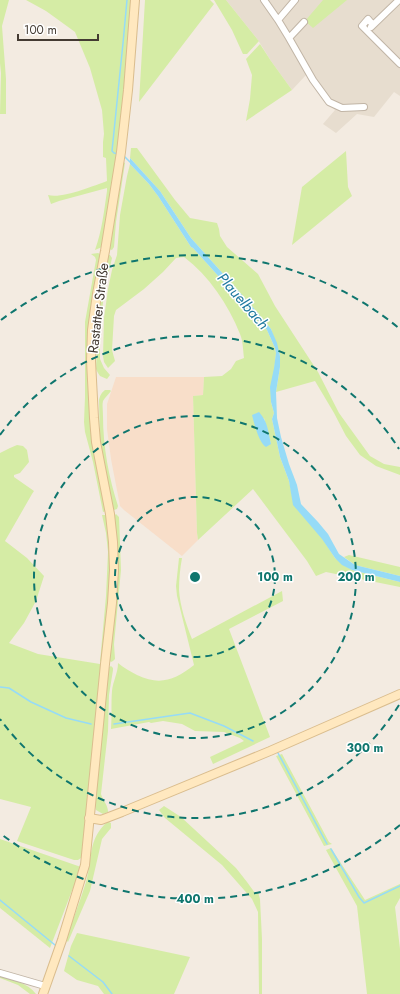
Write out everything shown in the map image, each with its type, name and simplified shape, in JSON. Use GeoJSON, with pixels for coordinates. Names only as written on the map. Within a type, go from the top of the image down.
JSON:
{"type":"FeatureCollection","features":[{"type":"Feature","properties":{"kind":"main road","name":"Rastatter Straße"},"geometry":{"type":"LineString","coordinates":[[44,990],[62,940],[85,865],[112,603],[114,570],[113,542],[110,514],[96,442],[91,361],[92,330],[120,155],[128,90],[135,0]]}},
{"type":"Feature","properties":{"kind":"main road"},"geometry":{"type":"LineString","coordinates":[[89,818],[101,820],[122,812],[270,751],[400,694]]}},
{"type":"Feature","properties":{"kind":"street"},"geometry":{"type":"LineString","coordinates":[[264,0],[278,20],[313,80],[329,102],[342,108],[364,107]]}},
{"type":"Feature","properties":{"kind":"street"},"geometry":{"type":"LineString","coordinates":[[278,20],[295,0]]}},
{"type":"Feature","properties":{"kind":"street"},"geometry":{"type":"LineString","coordinates":[[399,0],[367,31],[400,64]]}},
{"type":"Feature","properties":{"kind":"street"},"geometry":{"type":"LineString","coordinates":[[289,38],[304,22]]}},
{"type":"Feature","properties":{"kind":"street"},"geometry":{"type":"LineString","coordinates":[[0,973],[44,990]]}},
{"type":"Feature","properties":{"kind":"shaded area"},"geometry":{"type":"Polygon","coordinates":[[[226,0],[400,0],[400,96],[394,92],[374,117],[357,114],[336,133],[323,124],[335,110],[326,102],[307,74],[292,90],[258,40],[226,0]]]}},
{"type":"Feature","properties":{"kind":"shaded area"},"geometry":{"type":"Polygon","coordinates":[[[116,377],[204,377],[203,395],[193,396],[198,540],[182,556],[120,506],[107,429],[107,404],[116,377]]]}},
{"type":"Feature","properties":{"kind":"green space"},"geometry":{"type":"Polygon","coordinates":[[[0,0],[9,0],[2,26],[6,79],[6,114],[0,114],[0,0]]]}},
{"type":"Feature","properties":{"kind":"green space"},"geometry":{"type":"Polygon","coordinates":[[[26,0],[131,0],[128,49],[118,144],[102,247],[95,250],[101,228],[107,188],[51,204],[48,195],[54,196],[69,194],[107,181],[106,158],[103,157],[104,134],[102,110],[90,68],[75,32],[46,11],[26,0]]]}},
{"type":"Feature","properties":{"kind":"green space"},"geometry":{"type":"Polygon","coordinates":[[[145,0],[210,0],[214,4],[139,102],[145,0]]]}},
{"type":"Feature","properties":{"kind":"green space"},"geometry":{"type":"Polygon","coordinates":[[[214,0],[226,0],[259,41],[247,54],[243,54],[232,30],[214,0]]]}},
{"type":"Feature","properties":{"kind":"green space"},"geometry":{"type":"Polygon","coordinates":[[[323,0],[347,0],[313,28],[305,21],[323,0]]]}},
{"type":"Feature","properties":{"kind":"green space"},"geometry":{"type":"Polygon","coordinates":[[[260,44],[292,90],[246,121],[252,75],[246,59],[260,44]]]}},
{"type":"Feature","properties":{"kind":"green space"},"geometry":{"type":"Polygon","coordinates":[[[131,148],[137,148],[190,218],[217,223],[220,236],[227,247],[258,274],[275,306],[318,372],[339,413],[370,456],[384,464],[400,467],[400,475],[376,466],[360,455],[346,436],[315,381],[276,392],[280,367],[280,356],[271,329],[191,238],[160,191],[130,158],[131,148]]]}},
{"type":"Feature","properties":{"kind":"green space"},"geometry":{"type":"Polygon","coordinates":[[[346,151],[348,187],[352,196],[292,245],[302,187],[346,151]]]}},
{"type":"Feature","properties":{"kind":"green space"},"geometry":{"type":"Polygon","coordinates":[[[122,161],[125,163],[116,222],[114,247],[112,250],[109,249],[122,161]]]}},
{"type":"Feature","properties":{"kind":"green space"},"geometry":{"type":"Polygon","coordinates":[[[130,164],[158,196],[191,247],[267,330],[276,353],[271,402],[274,413],[272,419],[280,457],[291,490],[335,558],[352,570],[400,582],[400,587],[326,572],[316,576],[307,561],[253,489],[198,540],[193,396],[203,395],[204,377],[222,376],[231,369],[236,361],[244,358],[242,340],[224,301],[210,282],[184,257],[176,258],[144,289],[116,310],[114,316],[112,350],[115,361],[108,368],[104,362],[103,356],[104,318],[108,289],[117,255],[120,215],[130,164]],[[264,418],[256,428],[261,441],[271,444],[264,418]]]}},
{"type":"Feature","properties":{"kind":"green space"},"geometry":{"type":"Polygon","coordinates":[[[91,254],[100,254],[88,357],[88,391],[92,436],[106,511],[103,512],[84,422],[85,322],[96,260],[91,254]]]}},
{"type":"Feature","properties":{"kind":"green space"},"geometry":{"type":"Polygon","coordinates":[[[108,255],[112,258],[104,293],[100,346],[100,359],[104,368],[110,375],[107,379],[100,376],[96,369],[101,291],[108,255]]]}},
{"type":"Feature","properties":{"kind":"green space"},"geometry":{"type":"Polygon","coordinates":[[[105,390],[111,391],[103,401],[103,406],[104,439],[107,462],[118,506],[117,509],[114,510],[112,509],[100,441],[99,400],[105,390]]]}},
{"type":"Feature","properties":{"kind":"green space"},"geometry":{"type":"Polygon","coordinates":[[[17,445],[23,446],[27,450],[29,462],[20,473],[14,475],[14,477],[34,491],[5,541],[27,558],[44,576],[36,601],[24,623],[9,643],[38,654],[100,664],[101,666],[82,854],[81,858],[78,860],[17,841],[31,807],[0,799],[0,453],[17,445]]]}},
{"type":"Feature","properties":{"kind":"green space"},"geometry":{"type":"Polygon","coordinates":[[[116,514],[119,517],[121,570],[114,644],[115,659],[111,662],[109,660],[113,517],[116,514]]]}},
{"type":"Feature","properties":{"kind":"green space"},"geometry":{"type":"Polygon","coordinates":[[[102,515],[106,515],[109,533],[110,569],[106,624],[102,660],[100,662],[108,552],[102,515]]]}},
{"type":"Feature","properties":{"kind":"green space"},"geometry":{"type":"Polygon","coordinates":[[[349,555],[400,567],[400,576],[355,565],[344,557],[349,555]]]}},
{"type":"Feature","properties":{"kind":"green space"},"geometry":{"type":"Polygon","coordinates":[[[179,558],[182,558],[179,590],[184,615],[192,639],[282,591],[283,601],[229,629],[270,737],[213,764],[210,757],[244,741],[224,732],[195,731],[182,724],[163,721],[111,729],[112,691],[118,663],[137,675],[160,681],[174,678],[194,665],[177,596],[176,586],[179,558]]]}},
{"type":"Feature","properties":{"kind":"green space"},"geometry":{"type":"Polygon","coordinates":[[[111,666],[113,670],[109,695],[108,731],[101,794],[108,812],[103,814],[96,810],[95,806],[96,786],[108,668],[111,666]]]}},
{"type":"Feature","properties":{"kind":"green space"},"geometry":{"type":"Polygon","coordinates":[[[282,754],[329,842],[332,844],[324,846],[276,756],[282,754]]]}},
{"type":"Feature","properties":{"kind":"green space"},"geometry":{"type":"Polygon","coordinates":[[[164,806],[181,817],[236,868],[255,893],[258,892],[260,899],[262,939],[262,994],[259,994],[258,912],[252,899],[222,865],[165,818],[159,810],[164,806]]]}},
{"type":"Feature","properties":{"kind":"green space"},"geometry":{"type":"Polygon","coordinates":[[[107,822],[111,823],[111,828],[102,839],[90,891],[68,942],[66,940],[86,882],[93,843],[96,836],[107,822]]]}},
{"type":"Feature","properties":{"kind":"green space"},"geometry":{"type":"Polygon","coordinates":[[[0,839],[81,867],[50,948],[0,908],[0,839]]]}},
{"type":"Feature","properties":{"kind":"green space"},"geometry":{"type":"Polygon","coordinates":[[[331,848],[365,900],[400,884],[400,898],[395,907],[400,949],[400,994],[367,994],[357,906],[326,850],[331,848]]]}},
{"type":"Feature","properties":{"kind":"green space"},"geometry":{"type":"Polygon","coordinates":[[[77,933],[190,957],[174,994],[104,994],[98,986],[77,980],[64,971],[71,946],[77,933]]]}},
{"type":"Feature","properties":{"kind":"green space"},"geometry":{"type":"Polygon","coordinates":[[[0,976],[29,987],[36,994],[30,994],[18,985],[0,978],[0,976]]]}},
{"type":"Feature","properties":{"kind":"water"},"geometry":{"type":"Polygon","coordinates":[[[130,158],[160,191],[191,238],[271,329],[277,343],[280,356],[280,367],[276,392],[277,418],[289,464],[297,485],[301,504],[328,534],[339,554],[355,565],[400,576],[400,582],[352,570],[342,565],[293,505],[289,481],[280,457],[272,419],[274,413],[271,402],[270,387],[276,353],[267,330],[191,247],[158,196],[130,164],[130,158]]]}},
{"type":"Feature","properties":{"kind":"water"},"geometry":{"type":"Polygon","coordinates":[[[259,412],[266,423],[271,444],[266,447],[263,445],[255,428],[252,415],[259,412]]]}},
{"type":"Feature","properties":{"kind":"waterway","name":"Plauelbach"},"geometry":{"type":"LineString","coordinates":[[118,154],[112,151],[127,0]]}},
{"type":"Feature","properties":{"kind":"waterway","name":"Plauelbach"},"geometry":{"type":"LineString","coordinates":[[124,156],[131,163]]}},
{"type":"Feature","properties":{"kind":"waterway"},"geometry":{"type":"LineString","coordinates":[[0,687],[9,688],[31,702],[66,718],[91,724]]}},
{"type":"Feature","properties":{"kind":"waterway"},"geometry":{"type":"LineString","coordinates":[[114,724],[190,713],[224,726],[253,741]]}},
{"type":"Feature","properties":{"kind":"waterway"},"geometry":{"type":"LineString","coordinates":[[278,753],[327,844]]}},
{"type":"Feature","properties":{"kind":"waterway"},"geometry":{"type":"LineString","coordinates":[[331,849],[364,903],[400,886]]}},
{"type":"Feature","properties":{"kind":"waterway"},"geometry":{"type":"LineString","coordinates":[[0,900],[55,945]]}},
{"type":"Feature","properties":{"kind":"waterway"},"geometry":{"type":"LineString","coordinates":[[69,956],[103,982],[112,994]]}}]}
